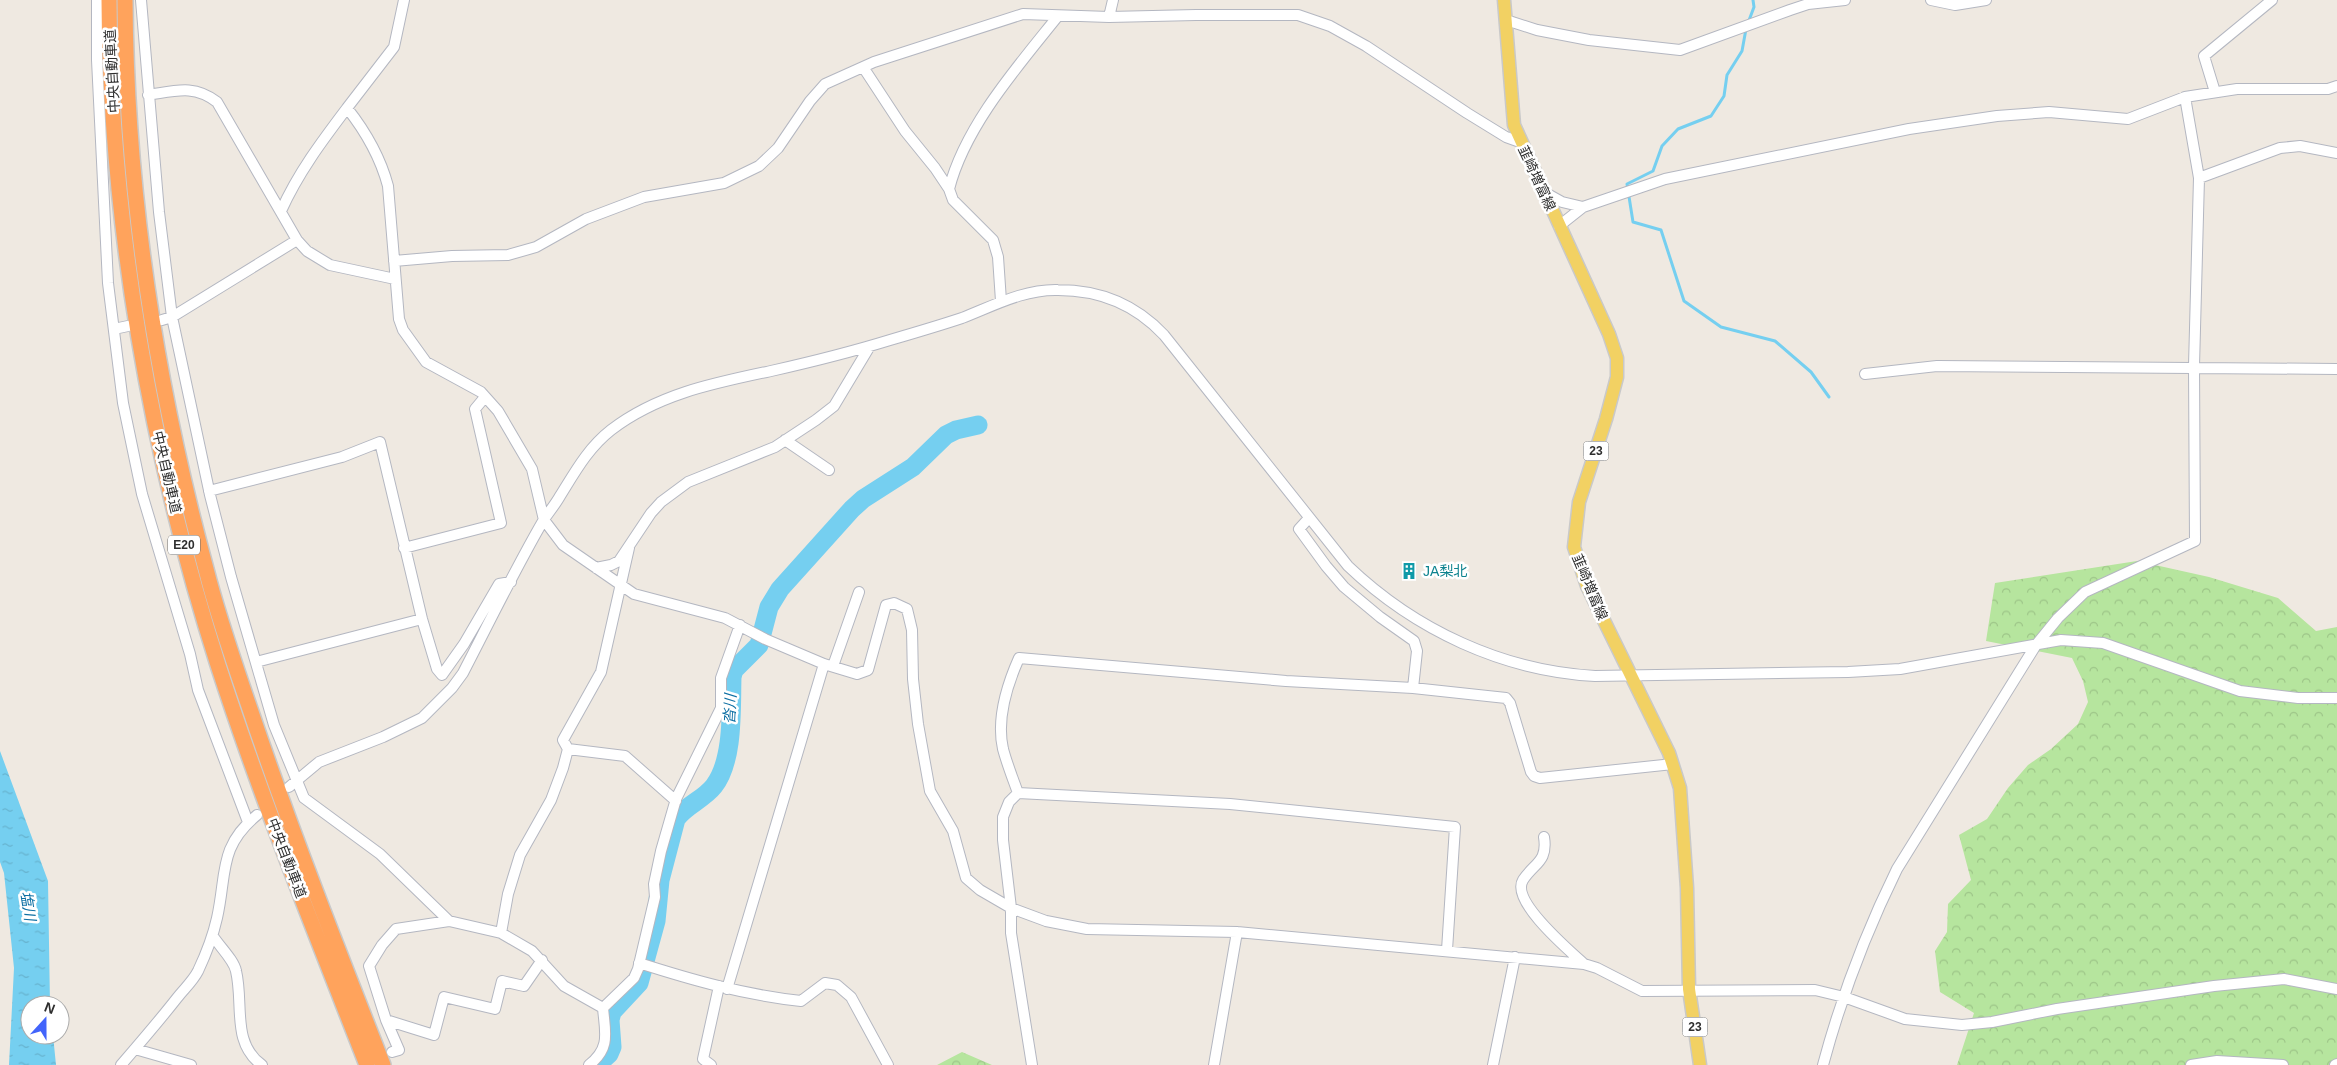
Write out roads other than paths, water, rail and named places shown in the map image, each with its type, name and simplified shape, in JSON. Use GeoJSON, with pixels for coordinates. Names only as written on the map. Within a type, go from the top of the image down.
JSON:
{"type":"FeatureCollection","features":[{"type":"Feature","properties":{"kind":"highway","name":"中央自動車道"},"geometry":{"type":"LineString","coordinates":[[109,0],[114,108],[126,242],[147,378],[171,496],[218,664],[261,792],[367,1065]]}},
{"type":"Feature","properties":{"kind":"highway","name":"中央自動車道"},"geometry":{"type":"LineString","coordinates":[[125,0],[133,167],[142,242],[165,394],[206,571],[275,783],[383,1065]]}},
{"type":"Feature","properties":{"kind":"main road","name":"韮崎増富線"},"geometry":{"type":"LineString","coordinates":[[1504,0],[1514,126],[1609,334],[1617,358],[1617,377],[1579,502],[1574,547],[1587,586],[1669,753],[1680,788],[1685,833],[1689,989],[1700,1065]]}},
{"type":"Feature","properties":{"kind":"street"},"geometry":{"type":"LineString","coordinates":[[97,0],[97,60],[108,283],[123,403],[142,494],[190,654],[198,690],[248,822]]}},
{"type":"Feature","properties":{"kind":"street"},"geometry":{"type":"LineString","coordinates":[[141,0],[159,212],[172,317],[209,491],[231,577],[274,725],[298,778],[304,798],[380,854],[449,921]]}},
{"type":"Feature","properties":{"kind":"street"},"geometry":{"type":"LineString","coordinates":[[280,210],[304,167],[394,47],[404,0]]}},
{"type":"Feature","properties":{"kind":"street"},"geometry":{"type":"LineString","coordinates":[[1109,17],[1113,0]]}},
{"type":"Feature","properties":{"kind":"street"},"geometry":{"type":"LineString","coordinates":[[1506,20],[1537,30],[1589,40],[1680,50],[1808,4],[1844,0]]}},
{"type":"Feature","properties":{"kind":"street"},"geometry":{"type":"LineString","coordinates":[[1932,0],[1955,5],[1986,0]]}},
{"type":"Feature","properties":{"kind":"street"},"geometry":{"type":"LineString","coordinates":[[2215,92],[2204,56],[2272,0]]}},
{"type":"Feature","properties":{"kind":"street"},"geometry":{"type":"LineString","coordinates":[[394,261],[452,256],[508,255],[536,247],[586,219],[644,197],[724,183],[759,166],[778,148],[810,101],[825,84],[863,67],[1023,14],[1109,17],[1196,14],[1298,15],[1330,26],[1366,46],[1467,113],[1506,137],[1520,142]]}},
{"type":"Feature","properties":{"kind":"street"},"geometry":{"type":"LineString","coordinates":[[949,189],[953,173],[991,104],[1058,16]]}},
{"type":"Feature","properties":{"kind":"street"},"geometry":{"type":"LineString","coordinates":[[863,67],[905,131],[949,189],[953,200],[993,240],[998,257],[1001,301]]}},
{"type":"Feature","properties":{"kind":"street"},"geometry":{"type":"LineString","coordinates":[[1559,226],[1583,207],[1665,179],[1909,129],[1997,116],[2049,112],[2128,119],[2185,97],[2237,88],[2328,89],[2337,86]]}},
{"type":"Feature","properties":{"kind":"street"},"geometry":{"type":"LineString","coordinates":[[148,95],[196,90],[217,102],[297,240],[307,251],[330,265],[396,279]]}},
{"type":"Feature","properties":{"kind":"street"},"geometry":{"type":"LineString","coordinates":[[1823,1065],[1844,997],[1878,907],[1897,869],[2036,645],[2058,618],[2085,592],[2195,541],[2194,366],[2199,178],[2185,97]]}},
{"type":"Feature","properties":{"kind":"street"},"geometry":{"type":"LineString","coordinates":[[347,108],[371,141],[383,166],[388,186],[399,319],[403,330],[426,362],[481,392],[498,411],[532,469],[544,520],[563,545],[634,594],[725,618],[761,637],[828,665],[857,674],[868,670],[886,605],[894,603],[907,609],[912,630],[913,679],[918,724],[930,791],[953,831],[966,878],[980,890],[1011,908],[1046,921],[1087,929],[1237,932],[1584,964],[1598,968],[1642,991],[1689,989],[1724,992],[1808,989],[1844,997],[1905,1019],[1962,1025],[2024,1017],[2057,1008],[2284,979],[2337,989]]}},
{"type":"Feature","properties":{"kind":"street"},"geometry":{"type":"LineString","coordinates":[[2199,178],[2280,148],[2300,146],[2337,153]]}},
{"type":"Feature","properties":{"kind":"street"},"geometry":{"type":"LineString","coordinates":[[1544,192],[1562,202],[1583,207]]}},
{"type":"Feature","properties":{"kind":"street"},"geometry":{"type":"LineString","coordinates":[[162,320],[172,317],[297,240]]}},
{"type":"Feature","properties":{"kind":"street"},"geometry":{"type":"LineString","coordinates":[[289,787],[319,762],[408,726],[422,718],[435,706],[462,673],[544,520],[585,457],[610,431],[666,398],[705,385],[870,346],[962,317],[1001,301],[1038,291],[1085,292],[1110,298],[1134,309],[1150,320],[1348,566],[1372,589],[1410,616],[1496,658],[1562,674],[1630,676],[1848,672],[1900,669],[2061,640],[2103,643],[2240,692],[2298,698],[2337,698]]}},
{"type":"Feature","properties":{"kind":"street"},"geometry":{"type":"LineString","coordinates":[[114,328],[128,326]]}},
{"type":"Feature","properties":{"kind":"street"},"geometry":{"type":"LineString","coordinates":[[596,568],[612,565],[619,561],[651,513],[661,502],[688,482],[775,447],[834,406],[870,346]]}},
{"type":"Feature","properties":{"kind":"street"},"geometry":{"type":"LineString","coordinates":[[1865,374],[1937,366],[2337,368]]}},
{"type":"Feature","properties":{"kind":"street"},"geometry":{"type":"LineString","coordinates":[[404,548],[501,523],[475,409],[485,397]]}},
{"type":"Feature","properties":{"kind":"street"},"geometry":{"type":"LineString","coordinates":[[785,440],[829,470]]}},
{"type":"Feature","properties":{"kind":"street"},"geometry":{"type":"LineString","coordinates":[[209,491],[342,457],[380,442],[422,619],[437,668],[442,675],[464,644],[499,584],[511,582]]}},
{"type":"Feature","properties":{"kind":"street"},"geometry":{"type":"LineString","coordinates":[[1309,518],[1299,529],[1344,587],[1380,617],[1414,640],[1417,652],[1413,688]]}},
{"type":"Feature","properties":{"kind":"street"},"geometry":{"type":"LineString","coordinates":[[501,933],[508,894],[520,855],[551,800],[563,768],[568,749],[564,740],[601,672],[619,584],[629,548]]}},
{"type":"Feature","properties":{"kind":"street"},"geometry":{"type":"LineString","coordinates":[[710,1065],[703,1059],[723,987],[828,665],[859,592]]}},
{"type":"Feature","properties":{"kind":"street"},"geometry":{"type":"LineString","coordinates":[[256,662],[422,619]]}},
{"type":"Feature","properties":{"kind":"street"},"geometry":{"type":"LineString","coordinates":[[603,1008],[634,978],[655,897],[654,884],[661,851],[676,801],[721,708],[723,688],[721,678],[740,625]]}},
{"type":"Feature","properties":{"kind":"street"},"geometry":{"type":"LineString","coordinates":[[1018,793],[1003,747],[1001,723],[1009,679],[1019,658],[1286,681],[1413,688],[1506,698],[1510,703],[1530,772],[1534,776],[1540,778],[1672,764]]}},
{"type":"Feature","properties":{"kind":"street"},"geometry":{"type":"LineString","coordinates":[[568,749],[625,756],[676,801]]}},
{"type":"Feature","properties":{"kind":"street"},"geometry":{"type":"LineString","coordinates":[[1032,1065],[1011,933],[1011,908],[1003,840],[1003,817],[1009,802],[1018,793],[1230,804],[1455,827],[1446,950]]}},
{"type":"Feature","properties":{"kind":"street"},"geometry":{"type":"LineString","coordinates":[[121,1065],[197,973],[213,936],[230,846],[248,822],[256,815]]}},
{"type":"Feature","properties":{"kind":"street"},"geometry":{"type":"LineString","coordinates":[[1544,837],[1546,848],[1539,862],[1522,884],[1525,897],[1531,912],[1545,928],[1584,964]]}},
{"type":"Feature","properties":{"kind":"street"},"geometry":{"type":"LineString","coordinates":[[392,1052],[398,1050],[386,1020],[369,966],[371,960],[396,929],[449,921],[501,933],[532,951],[564,986],[603,1008]]}},
{"type":"Feature","properties":{"kind":"street"},"geometry":{"type":"LineString","coordinates":[[1214,1065],[1237,932]]}},
{"type":"Feature","properties":{"kind":"street"},"geometry":{"type":"LineString","coordinates":[[213,936],[236,970],[238,1012],[244,1046],[260,1065]]}},
{"type":"Feature","properties":{"kind":"street"},"geometry":{"type":"LineString","coordinates":[[1493,1065],[1515,957]]}},
{"type":"Feature","properties":{"kind":"street"},"geometry":{"type":"LineString","coordinates":[[386,1020],[434,1035],[444,997],[495,1009],[502,981],[524,986],[542,960]]}},
{"type":"Feature","properties":{"kind":"street"},"geometry":{"type":"LineString","coordinates":[[639,963],[723,987],[771,998],[801,1001],[825,983],[838,985],[851,997],[888,1065]]}},
{"type":"Feature","properties":{"kind":"street"},"geometry":{"type":"LineString","coordinates":[[590,1065],[603,1049],[606,1042],[603,1008]]}},
{"type":"Feature","properties":{"kind":"street"},"geometry":{"type":"LineString","coordinates":[[135,1049],[191,1065]]}},
{"type":"Feature","properties":{"kind":"street"},"geometry":{"type":"LineString","coordinates":[[2191,1065],[2217,1061],[2283,1065]]}},
{"type":"Feature","properties":{"kind":"water","name":"塩川"},"geometry":{"type":"Polygon","coordinates":[[[0,751],[48,881],[50,995],[20,995],[20,1045],[54,1045],[56,1065],[9,1065],[14,968],[4,873],[0,862],[0,751]]]}},
{"type":"Feature","properties":{"kind":"waterway"},"geometry":{"type":"LineString","coordinates":[[1748,23],[1754,7],[1753,0]]}},
{"type":"Feature","properties":{"kind":"waterway"},"geometry":{"type":"LineString","coordinates":[[1746,29],[1742,51],[1727,75],[1724,96],[1711,116],[1678,129],[1662,146],[1653,171],[1627,184],[1633,222],[1661,230],[1684,301],[1721,327],[1775,341],[1811,372],[1829,397]]}},
{"type":"Feature","properties":{"kind":"waterway","name":"沓川"},"geometry":{"type":"LineString","coordinates":[[597,1065],[609,1054],[612,1047],[610,1020],[612,1012],[639,983],[656,921],[660,880],[676,819],[710,791],[720,775],[725,762],[730,733],[732,677],[734,670],[759,645],[769,607],[780,589],[863,499],[913,467],[946,435],[956,430],[978,425]]}},
{"type":"Feature","properties":{"kind":"place","name":"JA梨北"},"geometry":{"type":"Point","coordinates":[1409,571]}}]}
